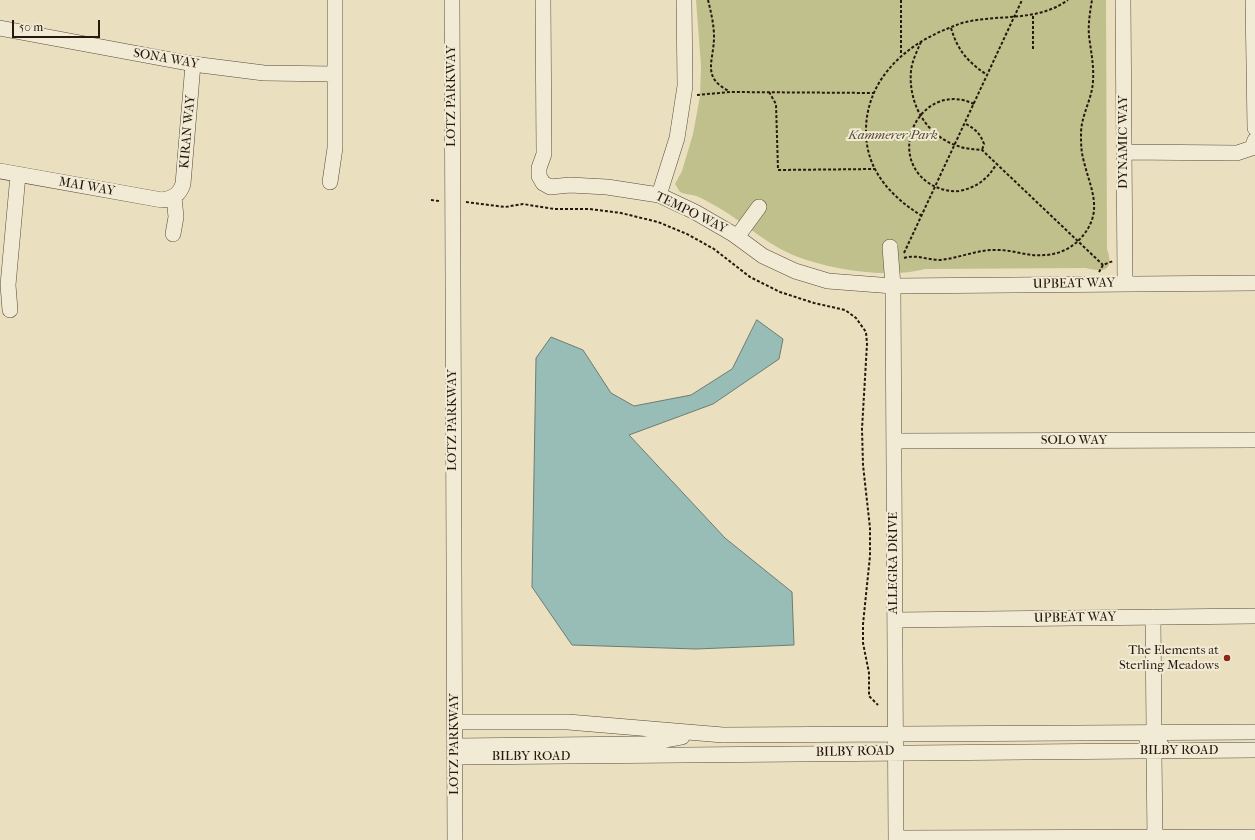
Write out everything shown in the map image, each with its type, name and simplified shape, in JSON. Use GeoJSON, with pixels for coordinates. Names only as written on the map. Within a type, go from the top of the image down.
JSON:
{"type":"FeatureCollection","features":[{"type":"Feature","properties":{"kind":"street"},"geometry":{"type":"LineString","coordinates":[[330,182],[335,153],[335,0]]}},
{"type":"Feature","properties":{"kind":"street","name":"LOTZ PARKWAY"},"geometry":{"type":"LineString","coordinates":[[452,0],[455,840]]}},
{"type":"Feature","properties":{"kind":"street","name":"TEMPO WAY"},"geometry":{"type":"LineString","coordinates":[[543,0],[544,154],[539,168],[539,176],[543,183],[550,187],[570,185],[607,187],[659,195],[695,212],[737,237],[763,256],[795,271],[828,281],[893,286]]}},
{"type":"Feature","properties":{"kind":"street"},"geometry":{"type":"LineString","coordinates":[[659,195],[677,138],[686,86],[684,0]]}},
{"type":"Feature","properties":{"kind":"street","name":"DYNAMIC WAY"},"geometry":{"type":"LineString","coordinates":[[1123,0],[1125,283]]}},
{"type":"Feature","properties":{"kind":"street"},"geometry":{"type":"LineString","coordinates":[[1253,0],[1255,128]]}},
{"type":"Feature","properties":{"kind":"street","name":"SONA WAY"},"geometry":{"type":"LineString","coordinates":[[0,28],[193,64],[264,73],[334,74]]}},
{"type":"Feature","properties":{"kind":"street","name":"KIRAN WAY"},"geometry":{"type":"LineString","coordinates":[[174,198],[178,194],[183,184],[193,64]]}},
{"type":"Feature","properties":{"kind":"street"},"geometry":{"type":"LineString","coordinates":[[1124,152],[1237,153],[1252,148],[1255,140]]}},
{"type":"Feature","properties":{"kind":"street","name":"MAI WAY"},"geometry":{"type":"LineString","coordinates":[[0,171],[162,200],[174,198]]}},
{"type":"Feature","properties":{"kind":"street"},"geometry":{"type":"LineString","coordinates":[[10,310],[8,280],[18,174]]}},
{"type":"Feature","properties":{"kind":"street"},"geometry":{"type":"LineString","coordinates":[[173,234],[176,217],[174,198]]}},
{"type":"Feature","properties":{"kind":"street"},"geometry":{"type":"LineString","coordinates":[[737,237],[759,207]]}},
{"type":"Feature","properties":{"kind":"street","name":"ALLEGRA DRIVE"},"geometry":{"type":"LineString","coordinates":[[890,247],[893,286],[896,839]]}},
{"type":"Feature","properties":{"kind":"street","name":"UPBEAT WAY"},"geometry":{"type":"LineString","coordinates":[[893,286],[1255,283]]}},
{"type":"Feature","properties":{"kind":"street","name":"SOLO WAY"},"geometry":{"type":"LineString","coordinates":[[894,441],[1255,440]]}},
{"type":"Feature","properties":{"kind":"street","name":"UPBEAT WAY"},"geometry":{"type":"LineString","coordinates":[[895,620],[1255,616]]}},
{"type":"Feature","properties":{"kind":"street"},"geometry":{"type":"LineString","coordinates":[[1042,752],[1056,746],[1073,742],[1140,742],[1148,739],[1154,732],[1153,617]]}},
{"type":"Feature","properties":{"kind":"street","name":"BILBY ROAD"},"geometry":{"type":"LineString","coordinates":[[455,722],[568,722],[722,735]]}},
{"type":"Feature","properties":{"kind":"street","name":"BILBY ROAD"},"geometry":{"type":"LineString","coordinates":[[455,752],[645,744],[677,738],[722,735],[1255,732]]}},
{"type":"Feature","properties":{"kind":"street"},"geometry":{"type":"LineString","coordinates":[[1155,839],[1154,751],[1163,744],[1172,741],[1236,741],[1255,739]]}},
{"type":"Feature","properties":{"kind":"street","name":"BILBY ROAD"},"geometry":{"type":"LineString","coordinates":[[455,752],[1042,752],[1255,750]]}},
{"type":"Feature","properties":{"kind":"street"},"geometry":{"type":"LineString","coordinates":[[896,839],[1155,839],[1255,837]]}},
{"type":"Feature","properties":{"kind":"path"},"geometry":{"type":"LineString","coordinates":[[708,0],[714,38],[710,65],[711,72],[721,87],[730,92]]}},
{"type":"Feature","properties":{"kind":"path"},"geometry":{"type":"LineString","coordinates":[[900,0],[901,55]]}},
{"type":"Feature","properties":{"kind":"path"},"geometry":{"type":"LineString","coordinates":[[902,262],[1022,0]]}},
{"type":"Feature","properties":{"kind":"path"},"geometry":{"type":"LineString","coordinates":[[922,216],[895,198],[875,169],[870,156],[866,135],[866,120],[874,93],[882,77],[901,55],[922,41],[964,22],[1033,16],[1052,9],[1068,0]]}},
{"type":"Feature","properties":{"kind":"path"},"geometry":{"type":"LineString","coordinates":[[903,258],[910,256],[940,260],[981,251],[999,250],[1043,256],[1068,249],[1078,241],[1088,229],[1095,207],[1092,188],[1082,157],[1082,120],[1093,83],[1093,57],[1089,30],[1092,0]]}},
{"type":"Feature","properties":{"kind":"path"},"geometry":{"type":"LineString","coordinates":[[1033,16],[1033,50]]}},
{"type":"Feature","properties":{"kind":"path"},"geometry":{"type":"LineString","coordinates":[[951,28],[955,40],[970,63],[987,75]]}},
{"type":"Feature","properties":{"kind":"path"},"geometry":{"type":"LineString","coordinates":[[922,41],[914,60],[911,83],[913,101],[923,121],[956,146],[982,150],[1103,265]]}},
{"type":"Feature","properties":{"kind":"path"},"geometry":{"type":"LineString","coordinates":[[697,95],[730,92],[874,93]]}},
{"type":"Feature","properties":{"kind":"path"},"geometry":{"type":"LineString","coordinates":[[769,92],[776,104],[778,170],[875,169]]}},
{"type":"Feature","properties":{"kind":"path"},"geometry":{"type":"LineString","coordinates":[[974,104],[965,100],[954,99],[941,101],[930,106],[921,115],[911,131],[909,146],[910,158],[915,169],[923,178],[936,187],[956,191],[968,189],[979,184],[988,176],[997,164]]}},
{"type":"Feature","properties":{"kind":"path"},"geometry":{"type":"LineString","coordinates":[[966,124],[976,129],[982,137],[984,144],[982,150]]}},
{"type":"Feature","properties":{"kind":"path"},"geometry":{"type":"LineString","coordinates":[[850,135],[866,135]]}},
{"type":"Feature","properties":{"kind":"path"},"geometry":{"type":"LineString","coordinates":[[431,200],[506,207],[523,204],[554,209],[590,209],[621,213],[658,222],[688,234],[714,249],[750,277],[780,292],[814,303],[845,310],[856,318],[866,332],[868,344],[862,429],[863,465],[870,528],[870,549],[863,624],[864,643],[869,674],[869,696],[878,705]]}},
{"type":"Feature","properties":{"kind":"path"},"geometry":{"type":"LineString","coordinates":[[1098,275],[1103,265],[1113,262]]}},
{"type":"Feature","properties":{"kind":"green space","name":"Kammerer Park"},"geometry":{"type":"Polygon","coordinates":[[[696,0],[1106,0],[1107,249],[1109,266],[1103,270],[1086,268],[925,269],[890,273],[850,270],[809,261],[792,254],[769,242],[714,205],[698,197],[680,192],[675,184],[682,171],[693,134],[700,96],[701,66],[696,0]]]}},
{"type":"Feature","properties":{"kind":"water"},"geometry":{"type":"Polygon","coordinates":[[[757,320],[783,339],[779,359],[713,404],[629,435],[725,538],[792,592],[794,645],[696,649],[572,645],[532,587],[536,358],[551,337],[583,350],[611,393],[634,406],[691,395],[732,369],[757,320]]]}},
{"type":"Feature","properties":{"kind":"place","name":"The Elements at Sterling Meadows"},"geometry":{"type":"Point","coordinates":[1227,658]}}]}
